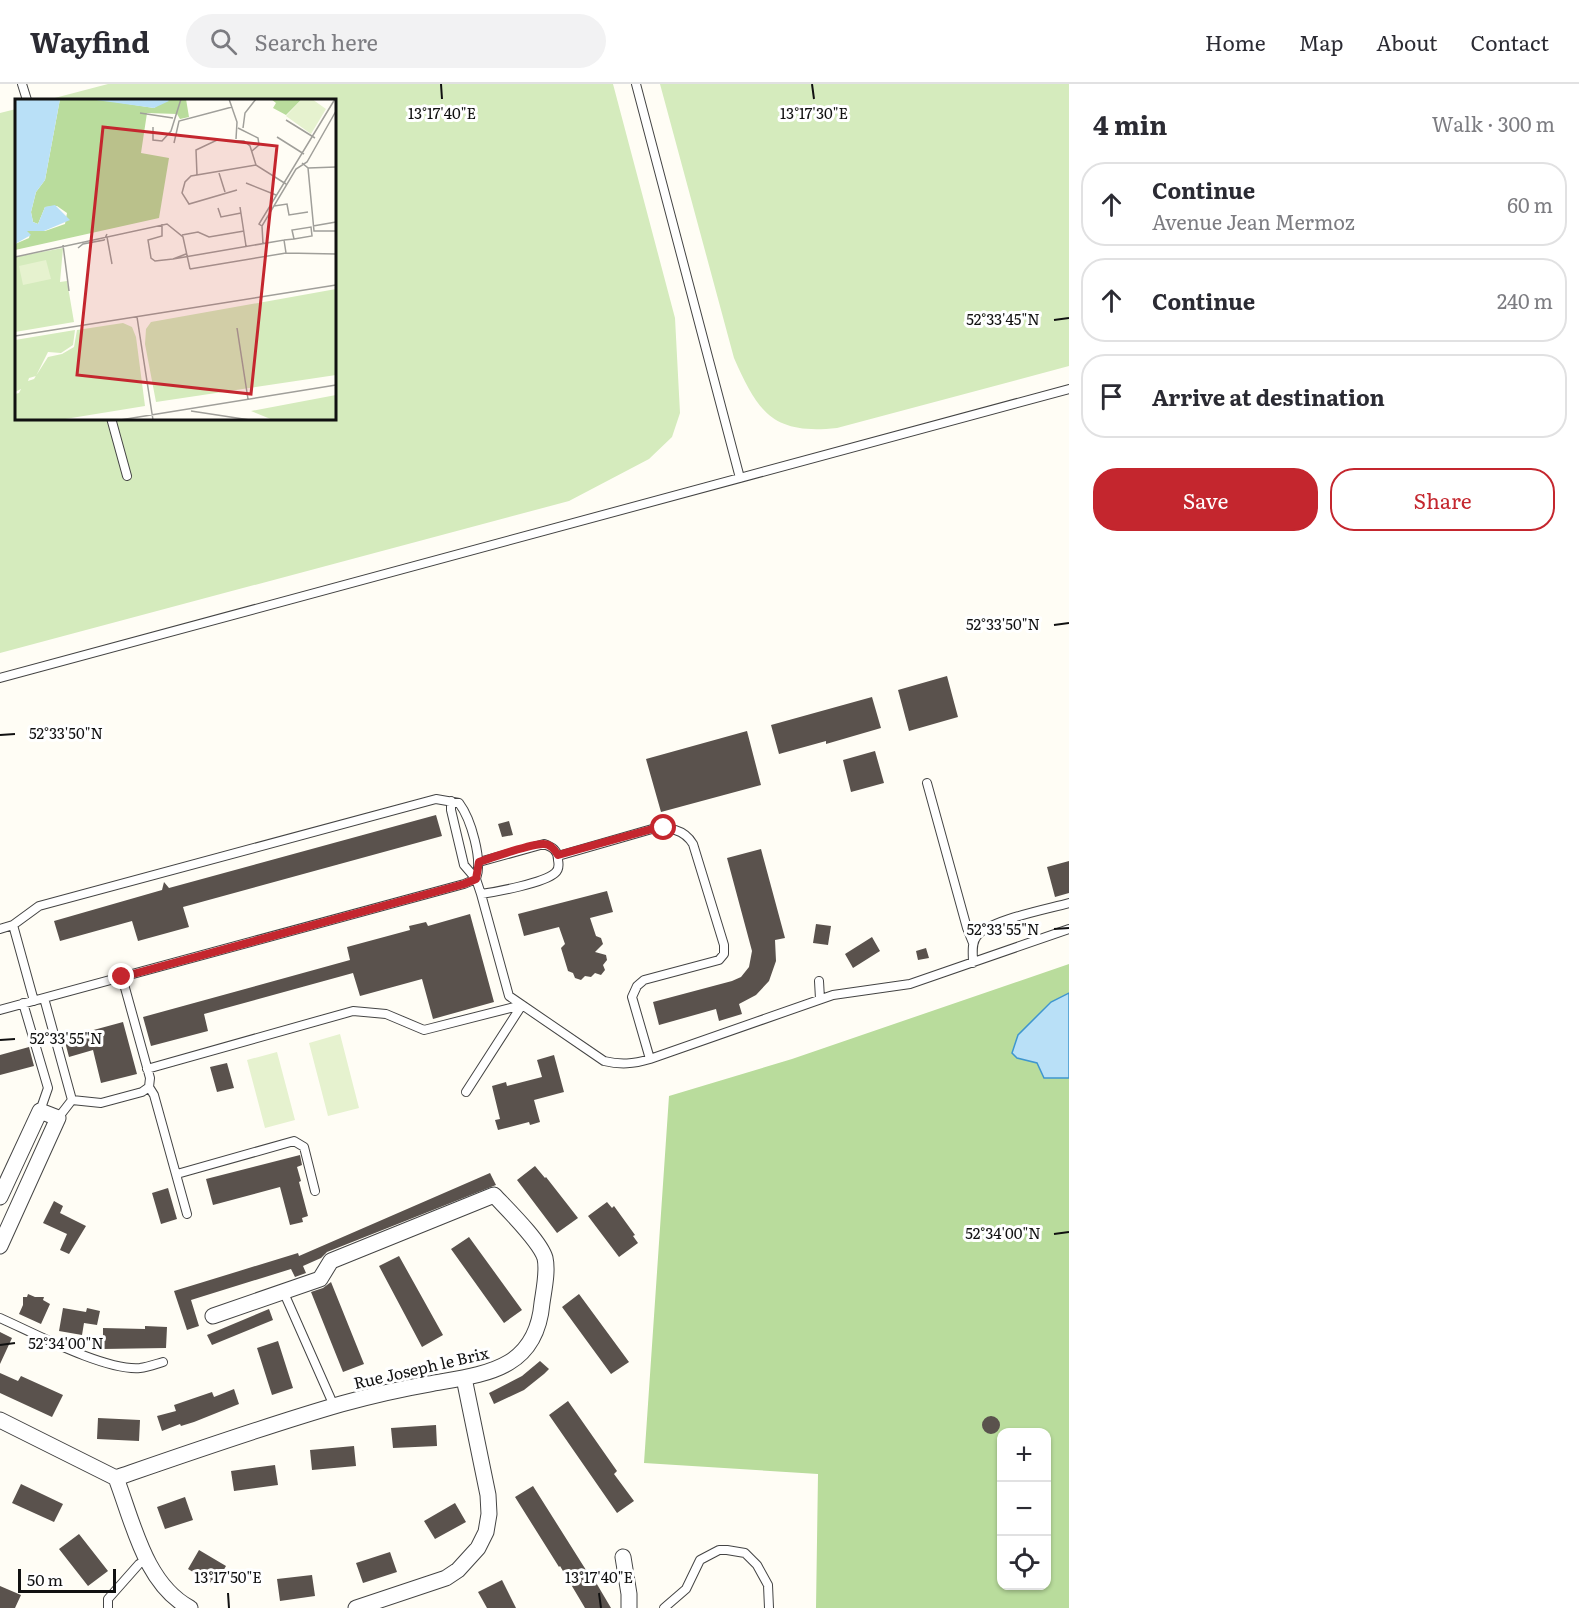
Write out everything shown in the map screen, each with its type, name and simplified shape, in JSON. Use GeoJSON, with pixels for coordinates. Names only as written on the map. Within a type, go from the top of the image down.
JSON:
{"type":"FeatureCollection","features":[{"type":"Feature","properties":{"kind":"street"},"geometry":{"type":"LineString","coordinates":[[0,1197],[40,1111],[58,1118],[0,1246]]}},
{"type":"Feature","properties":{"kind":"street","name":"Rue Joseph le Brix"},"geometry":{"type":"LineString","coordinates":[[116,1478],[267,1426],[334,1406],[387,1392],[485,1374],[502,1367],[517,1358],[537,1331],[541,1315],[545,1272],[543,1254],[541,1248],[494,1195],[331,1261],[320,1279],[213,1316]]}},
{"type":"Feature","properties":{"kind":"street"},"geometry":{"type":"LineString","coordinates":[[356,1608],[446,1578],[467,1562],[478,1548],[486,1532],[489,1514],[488,1495],[464,1378]]}},
{"type":"Feature","properties":{"kind":"street"},"geometry":{"type":"LineString","coordinates":[[0,1420],[116,1478],[147,1560],[164,1586],[182,1604],[190,1608]]}},
{"type":"Feature","properties":{"kind":"street"},"geometry":{"type":"LineString","coordinates":[[623,1557],[629,1608]]}},
{"type":"Feature","properties":{"kind":"lane"},"geometry":{"type":"LineString","coordinates":[[22,84],[27,99]]}},
{"type":"Feature","properties":{"kind":"lane"},"geometry":{"type":"LineString","coordinates":[[636,84],[740,478]]}},
{"type":"Feature","properties":{"kind":"lane"},"geometry":{"type":"LineString","coordinates":[[0,678],[1069,389]]}},
{"type":"Feature","properties":{"kind":"lane"},"geometry":{"type":"LineString","coordinates":[[112,420],[127,476]]}},
{"type":"Feature","properties":{"kind":"lane"},"geometry":{"type":"LineString","coordinates":[[927,783],[973,943],[973,963]]}},
{"type":"Feature","properties":{"kind":"lane"},"geometry":{"type":"LineString","coordinates":[[0,928],[13,925],[39,906],[436,799],[459,803],[466,811],[479,862],[476,879]]}},
{"type":"Feature","properties":{"kind":"lane"},"geometry":{"type":"LineString","coordinates":[[451,801],[464,865],[476,879],[509,996],[604,1061],[619,1065],[650,1059],[833,995],[910,984],[1069,929]]}},
{"type":"Feature","properties":{"kind":"lane"},"geometry":{"type":"LineString","coordinates":[[558,855],[652,829],[664,828],[678,831],[689,837],[693,844],[724,945],[724,954],[719,960],[644,980],[637,986],[632,997],[650,1059]]}},
{"type":"Feature","properties":{"kind":"lane"},"geometry":{"type":"LineString","coordinates":[[479,862],[544,844],[554,848],[558,855],[559,867],[555,873],[540,880],[481,894]]}},
{"type":"Feature","properties":{"kind":"lane"},"geometry":{"type":"LineString","coordinates":[[0,1010],[476,879]]}},
{"type":"Feature","properties":{"kind":"lane"},"geometry":{"type":"LineString","coordinates":[[973,943],[977,936],[989,926],[1069,903]]}},
{"type":"Feature","properties":{"kind":"lane"},"geometry":{"type":"LineString","coordinates":[[13,925],[34,1001]]}},
{"type":"Feature","properties":{"kind":"lane"},"geometry":{"type":"LineString","coordinates":[[122,977],[147,1069],[149,1087],[154,1095],[187,1214]]}},
{"type":"Feature","properties":{"kind":"lane"},"geometry":{"type":"LineString","coordinates":[[819,981],[820,999]]}},
{"type":"Feature","properties":{"kind":"lane"},"geometry":{"type":"LineString","coordinates":[[44,998],[72,1100]]}},
{"type":"Feature","properties":{"kind":"lane"},"geometry":{"type":"LineString","coordinates":[[23,1004],[48,1088],[40,1111]]}},
{"type":"Feature","properties":{"kind":"lane"},"geometry":{"type":"LineString","coordinates":[[147,1069],[353,1011],[386,1014],[424,1030],[522,1005]]}},
{"type":"Feature","properties":{"kind":"lane"},"geometry":{"type":"LineString","coordinates":[[466,1092],[522,1005]]}},
{"type":"Feature","properties":{"kind":"lane"},"geometry":{"type":"LineString","coordinates":[[72,1100],[101,1102],[142,1092],[149,1087]]}},
{"type":"Feature","properties":{"kind":"lane"},"geometry":{"type":"LineString","coordinates":[[58,1118],[72,1100]]}},
{"type":"Feature","properties":{"kind":"lane"},"geometry":{"type":"LineString","coordinates":[[177,1174],[294,1142],[304,1147],[315,1191]]}},
{"type":"Feature","properties":{"kind":"lane"},"geometry":{"type":"LineString","coordinates":[[284,1293],[334,1406]]}},
{"type":"Feature","properties":{"kind":"lane"},"geometry":{"type":"LineString","coordinates":[[0,1318],[98,1361],[140,1368],[163,1362]]}},
{"type":"Feature","properties":{"kind":"lane"},"geometry":{"type":"LineString","coordinates":[[664,1608],[686,1589],[700,1560],[719,1550],[745,1553],[757,1565],[768,1585],[769,1608]]}},
{"type":"Feature","properties":{"kind":"lane"},"geometry":{"type":"LineString","coordinates":[[108,1608],[108,1599],[139,1564],[147,1560]]}},
{"type":"Feature","properties":{"kind":"green space"},"geometry":{"type":"Polygon","coordinates":[[[108,84],[613,84],[675,318],[680,413],[672,437],[649,459],[569,501],[0,653],[0,113],[15,109],[15,420],[336,420],[336,99],[51,99],[108,84]]]}},
{"type":"Feature","properties":{"kind":"green space"},"geometry":{"type":"Polygon","coordinates":[[[660,84],[1069,84],[1069,366],[837,428],[797,428],[770,416],[751,393],[734,358],[660,84]]]}},
{"type":"Feature","properties":{"kind":"green space"},"geometry":{"type":"Polygon","coordinates":[[[1069,964],[1069,1608],[816,1608],[818,1474],[644,1463],[669,1096],[792,1059],[1069,964]]]}},
{"type":"Feature","properties":{"kind":"green space"},"geometry":{"type":"Polygon","coordinates":[[[340,1034],[359,1108],[328,1116],[309,1043],[340,1034]]]}},
{"type":"Feature","properties":{"kind":"green space"},"geometry":{"type":"Polygon","coordinates":[[[277,1052],[295,1120],[265,1128],[247,1060],[277,1052]]]}},
{"type":"Feature","properties":{"kind":"water"},"geometry":{"type":"Polygon","coordinates":[[[1069,993],[1069,1078],[1044,1078],[1037,1063],[1017,1058],[1012,1053],[1018,1035],[1051,1002],[1069,993]]]}},
{"type":"Feature","properties":{"kind":"building"},"geometry":{"type":"Polygon","coordinates":[[[947,676],[958,717],[909,731],[898,690],[947,676]]]}},
{"type":"Feature","properties":{"kind":"building"},"geometry":{"type":"Polygon","coordinates":[[[872,697],[881,728],[826,744],[826,741],[779,754],[771,725],[872,697]]]}},
{"type":"Feature","properties":{"kind":"building"},"geometry":{"type":"Polygon","coordinates":[[[747,731],[761,785],[661,812],[646,759],[747,731]]]}},
{"type":"Feature","properties":{"kind":"building"},"geometry":{"type":"Polygon","coordinates":[[[875,751],[884,783],[851,792],[843,760],[875,751]]]}},
{"type":"Feature","properties":{"kind":"building"},"geometry":{"type":"Polygon","coordinates":[[[436,815],[442,836],[183,907],[189,927],[138,941],[132,921],[60,941],[54,921],[162,890],[164,882],[169,888],[436,815]]]}},
{"type":"Feature","properties":{"kind":"building"},"geometry":{"type":"Polygon","coordinates":[[[509,821],[513,835],[502,837],[498,824],[509,821]]]}},
{"type":"Feature","properties":{"kind":"building"},"geometry":{"type":"Polygon","coordinates":[[[761,849],[785,938],[775,940],[776,961],[769,981],[756,995],[739,1004],[742,1014],[719,1021],[716,1009],[659,1025],[653,1002],[732,981],[741,977],[749,967],[752,951],[727,858],[761,849]]]}},
{"type":"Feature","properties":{"kind":"building"},"geometry":{"type":"Polygon","coordinates":[[[1069,861],[1069,893],[1055,897],[1047,867],[1069,861]]]}},
{"type":"Feature","properties":{"kind":"building"},"geometry":{"type":"Polygon","coordinates":[[[607,891],[613,912],[590,918],[596,936],[601,938],[603,944],[595,952],[606,955],[607,960],[603,965],[605,970],[601,975],[595,973],[581,980],[568,971],[561,948],[565,944],[559,927],[524,936],[518,914],[607,891]]]}},
{"type":"Feature","properties":{"kind":"building"},"geometry":{"type":"Polygon","coordinates":[[[470,914],[494,1002],[433,1019],[422,979],[360,996],[353,973],[204,1014],[208,1031],[151,1046],[143,1017],[350,960],[347,947],[410,930],[409,926],[426,922],[428,926],[470,914]]]}},
{"type":"Feature","properties":{"kind":"building"},"geometry":{"type":"Polygon","coordinates":[[[816,924],[831,926],[828,945],[813,943],[816,924]]]}},
{"type":"Feature","properties":{"kind":"building"},"geometry":{"type":"Polygon","coordinates":[[[872,937],[880,951],[853,968],[845,954],[872,937]]]}},
{"type":"Feature","properties":{"kind":"building"},"geometry":{"type":"Polygon","coordinates":[[[926,948],[929,958],[918,960],[916,951],[926,948]]]}},
{"type":"Feature","properties":{"kind":"building"},"geometry":{"type":"Polygon","coordinates":[[[123,1022],[137,1074],[101,1083],[93,1050],[69,1057],[64,1038],[123,1022]]]}},
{"type":"Feature","properties":{"kind":"building"},"geometry":{"type":"Polygon","coordinates":[[[29,1047],[34,1066],[0,1075],[0,1055],[29,1047]]]}},
{"type":"Feature","properties":{"kind":"building"},"geometry":{"type":"Polygon","coordinates":[[[554,1055],[564,1092],[534,1100],[540,1122],[530,1125],[529,1122],[498,1130],[495,1120],[500,1119],[492,1086],[506,1082],[507,1086],[542,1077],[537,1060],[554,1055]]]}},
{"type":"Feature","properties":{"kind":"building"},"geometry":{"type":"Polygon","coordinates":[[[227,1063],[234,1088],[217,1092],[210,1067],[227,1063]]]}},
{"type":"Feature","properties":{"kind":"building"},"geometry":{"type":"Polygon","coordinates":[[[300,1155],[302,1165],[297,1167],[308,1216],[302,1218],[303,1222],[290,1225],[280,1187],[213,1205],[206,1179],[300,1155]]]}},
{"type":"Feature","properties":{"kind":"building"},"geometry":{"type":"Polygon","coordinates":[[[535,1166],[578,1218],[557,1233],[517,1180],[535,1166]]]}},
{"type":"Feature","properties":{"kind":"building"},"geometry":{"type":"Polygon","coordinates":[[[490,1173],[496,1185],[327,1252],[321,1258],[303,1266],[306,1273],[295,1277],[291,1269],[191,1300],[199,1326],[187,1330],[174,1291],[298,1253],[299,1256],[490,1173]]]}},
{"type":"Feature","properties":{"kind":"building"},"geometry":{"type":"Polygon","coordinates":[[[168,1188],[177,1219],[161,1224],[152,1193],[168,1188]]]}},
{"type":"Feature","properties":{"kind":"building"},"geometry":{"type":"Polygon","coordinates":[[[54,1201],[63,1206],[60,1213],[86,1226],[69,1254],[60,1250],[67,1234],[43,1223],[54,1201]]]}},
{"type":"Feature","properties":{"kind":"building"},"geometry":{"type":"Polygon","coordinates":[[[607,1202],[612,1208],[614,1206],[635,1235],[633,1236],[638,1243],[619,1257],[588,1216],[607,1202]]]}},
{"type":"Feature","properties":{"kind":"building"},"geometry":{"type":"Polygon","coordinates":[[[469,1237],[522,1310],[504,1323],[451,1249],[469,1237]]]}},
{"type":"Feature","properties":{"kind":"building"},"geometry":{"type":"Polygon","coordinates":[[[399,1256],[443,1335],[422,1347],[379,1266],[399,1256]]]}},
{"type":"Feature","properties":{"kind":"building"},"geometry":{"type":"Polygon","coordinates":[[[331,1282],[364,1364],[343,1372],[311,1292],[331,1282]]]}},
{"type":"Feature","properties":{"kind":"building"},"geometry":{"type":"Polygon","coordinates":[[[28,1294],[44,1297],[43,1300],[50,1304],[41,1324],[19,1314],[23,1305],[23,1297],[27,1297],[28,1294]]]}},
{"type":"Feature","properties":{"kind":"building"},"geometry":{"type":"Polygon","coordinates":[[[579,1294],[629,1362],[611,1374],[562,1307],[579,1294]]]}},
{"type":"Feature","properties":{"kind":"building"},"geometry":{"type":"Polygon","coordinates":[[[63,1308],[86,1312],[87,1308],[100,1311],[97,1325],[84,1323],[82,1335],[59,1331],[63,1308]]]}},
{"type":"Feature","properties":{"kind":"building"},"geometry":{"type":"Polygon","coordinates":[[[269,1309],[273,1320],[212,1345],[207,1335],[269,1309]]]}},
{"type":"Feature","properties":{"kind":"building"},"geometry":{"type":"Polygon","coordinates":[[[145,1326],[167,1327],[166,1348],[103,1349],[103,1328],[145,1329],[145,1326]]]}},
{"type":"Feature","properties":{"kind":"building"},"geometry":{"type":"Polygon","coordinates":[[[0,1332],[12,1338],[0,1364],[0,1332]]]}},
{"type":"Feature","properties":{"kind":"building"},"geometry":{"type":"Polygon","coordinates":[[[278,1341],[293,1388],[272,1395],[257,1348],[278,1341]]]}},
{"type":"Feature","properties":{"kind":"building"},"geometry":{"type":"Polygon","coordinates":[[[540,1361],[549,1369],[544,1374],[524,1390],[494,1404],[489,1393],[522,1376],[540,1361]]]}},
{"type":"Feature","properties":{"kind":"building"},"geometry":{"type":"Polygon","coordinates":[[[0,1373],[18,1381],[21,1376],[63,1395],[52,1417],[0,1393],[0,1373]]]}},
{"type":"Feature","properties":{"kind":"building"},"geometry":{"type":"Polygon","coordinates":[[[234,1389],[239,1404],[194,1422],[181,1426],[180,1424],[162,1431],[157,1416],[176,1411],[174,1405],[212,1392],[214,1397],[234,1389]]]}},
{"type":"Feature","properties":{"kind":"building"},"geometry":{"type":"Polygon","coordinates":[[[568,1401],[617,1471],[614,1474],[634,1501],[617,1513],[549,1415],[568,1401]]]}},
{"type":"Feature","properties":{"kind":"building"},"geometry":{"type":"Polygon","coordinates":[[[991,1416],[999,1422],[997,1431],[991,1434],[985,1431],[982,1425],[985,1419],[991,1416]]]}},
{"type":"Feature","properties":{"kind":"building"},"geometry":{"type":"Polygon","coordinates":[[[98,1418],[140,1420],[139,1441],[97,1439],[98,1418]]]}},
{"type":"Feature","properties":{"kind":"building"},"geometry":{"type":"Polygon","coordinates":[[[436,1425],[437,1446],[393,1448],[391,1428],[436,1425]]]}},
{"type":"Feature","properties":{"kind":"building"},"geometry":{"type":"Polygon","coordinates":[[[354,1446],[356,1466],[312,1470],[310,1450],[354,1446]]]}},
{"type":"Feature","properties":{"kind":"building"},"geometry":{"type":"Polygon","coordinates":[[[275,1465],[278,1485],[234,1491],[231,1471],[275,1465]]]}},
{"type":"Feature","properties":{"kind":"building"},"geometry":{"type":"Polygon","coordinates":[[[21,1484],[63,1504],[54,1522],[12,1503],[21,1484]]]}},
{"type":"Feature","properties":{"kind":"building"},"geometry":{"type":"Polygon","coordinates":[[[533,1486],[611,1608],[585,1608],[515,1497],[533,1486]]]}},
{"type":"Feature","properties":{"kind":"building"},"geometry":{"type":"Polygon","coordinates":[[[185,1497],[193,1520],[165,1529],[157,1507],[185,1497]]]}},
{"type":"Feature","properties":{"kind":"building"},"geometry":{"type":"Polygon","coordinates":[[[455,1503],[466,1522],[435,1539],[424,1521],[455,1503]]]}},
{"type":"Feature","properties":{"kind":"building"},"geometry":{"type":"Polygon","coordinates":[[[79,1534],[108,1571],[88,1586],[59,1549],[79,1534]]]}},
{"type":"Feature","properties":{"kind":"building"},"geometry":{"type":"Polygon","coordinates":[[[199,1550],[226,1566],[215,1585],[188,1569],[199,1550]]]}},
{"type":"Feature","properties":{"kind":"building"},"geometry":{"type":"Polygon","coordinates":[[[390,1552],[397,1572],[363,1583],[356,1563],[390,1552]]]}},
{"type":"Feature","properties":{"kind":"building"},"geometry":{"type":"Polygon","coordinates":[[[312,1575],[315,1596],[280,1601],[277,1579],[312,1575]]]}},
{"type":"Feature","properties":{"kind":"building"},"geometry":{"type":"Polygon","coordinates":[[[502,1580],[516,1608],[487,1608],[478,1592],[502,1580]]]}},
{"type":"Feature","properties":{"kind":"building"},"geometry":{"type":"Polygon","coordinates":[[[0,1586],[21,1595],[15,1608],[0,1608],[0,1586]]]}},
{"type":"Feature","properties":{"kind":"route"},"geometry":{"type":"LineString","coordinates":[[122,977],[464,884],[476,879],[479,862],[494,856],[544,844],[554,848],[558,855],[652,829],[664,828]]}}]}
